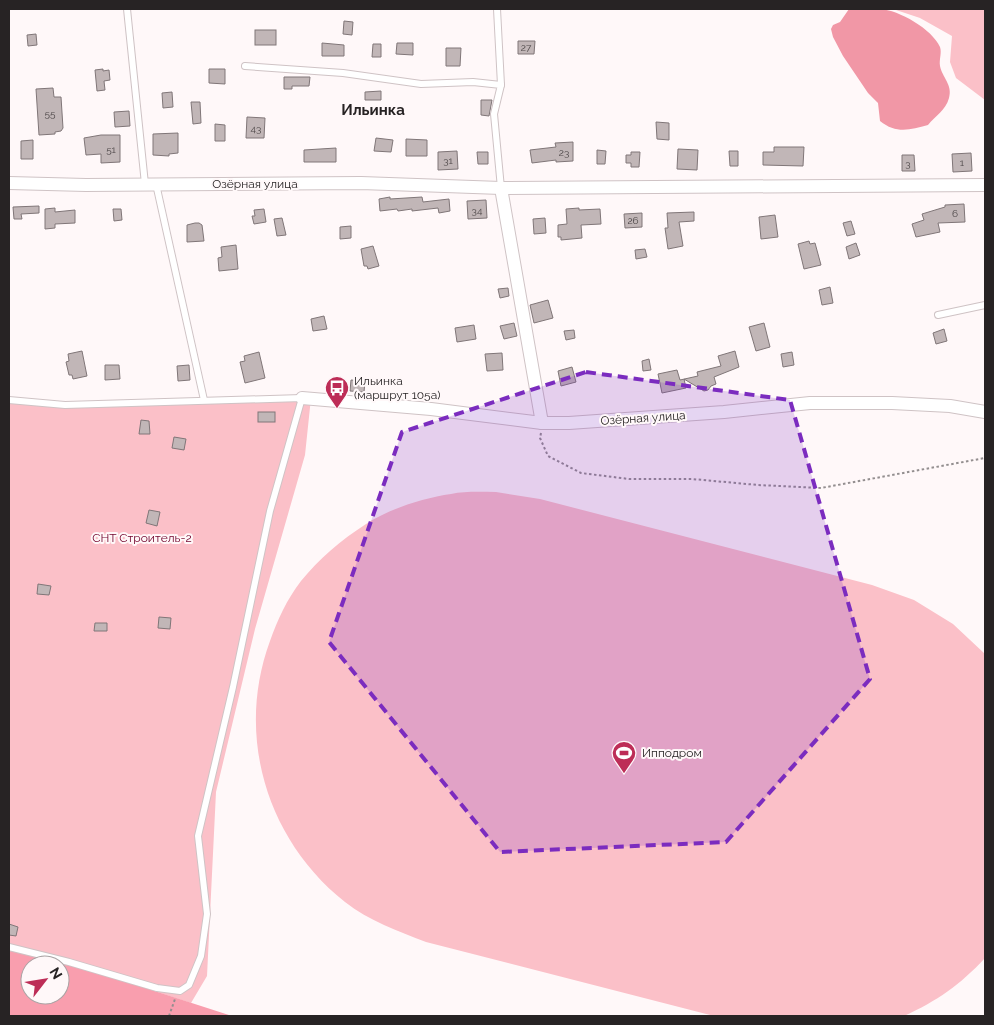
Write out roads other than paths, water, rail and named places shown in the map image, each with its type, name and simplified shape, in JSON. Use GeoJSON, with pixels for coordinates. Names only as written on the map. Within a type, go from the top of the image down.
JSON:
{"type":"FeatureCollection","features":[{"type":"Feature","properties":{"kind":"street","name":"Озёрная улица"},"geometry":{"type":"LineString","coordinates":[[9,183],[360,183],[501,188],[985,185]]}},
{"type":"Feature","properties":{"kind":"street"},"geometry":{"type":"LineString","coordinates":[[501,188],[542,423]]}},
{"type":"Feature","properties":{"kind":"street","name":"Озёрная улица"},"geometry":{"type":"LineString","coordinates":[[302,398],[431,409],[542,423],[569,423],[724,412],[810,403],[940,405],[985,412]]}},
{"type":"Feature","properties":{"kind":"lane"},"geometry":{"type":"LineString","coordinates":[[127,9],[150,184],[204,400]]}},
{"type":"Feature","properties":{"kind":"lane"},"geometry":{"type":"LineString","coordinates":[[497,9],[501,84],[494,114],[501,188]]}},
{"type":"Feature","properties":{"kind":"lane"},"geometry":{"type":"LineString","coordinates":[[245,66],[342,73],[421,84],[473,82],[501,84]]}},
{"type":"Feature","properties":{"kind":"lane"},"geometry":{"type":"LineString","coordinates":[[938,315],[985,305]]}},
{"type":"Feature","properties":{"kind":"lane"},"geometry":{"type":"LineString","coordinates":[[9,400],[65,405],[302,398],[270,511],[233,687],[198,836],[207,914],[201,956],[189,984],[180,991],[157,988],[69,962],[9,947]]}},
{"type":"Feature","properties":{"kind":"place","name":"Ильинка (маршрут 105а)"},"geometry":{"type":"Point","coordinates":[337,409]}},
{"type":"Feature","properties":{"kind":"place","name":"Ипподром"},"geometry":{"type":"Point","coordinates":[624,774]}},
{"type":"Feature","properties":{"kind":"district","name":"Ильинка"},"geometry":{"type":"Point","coordinates":[373,110]}},
{"type":"Feature","properties":{"kind":"park label","name":"СНТ Строитель-2"},"geometry":{"type":"Point","coordinates":[142,538]}}]}
